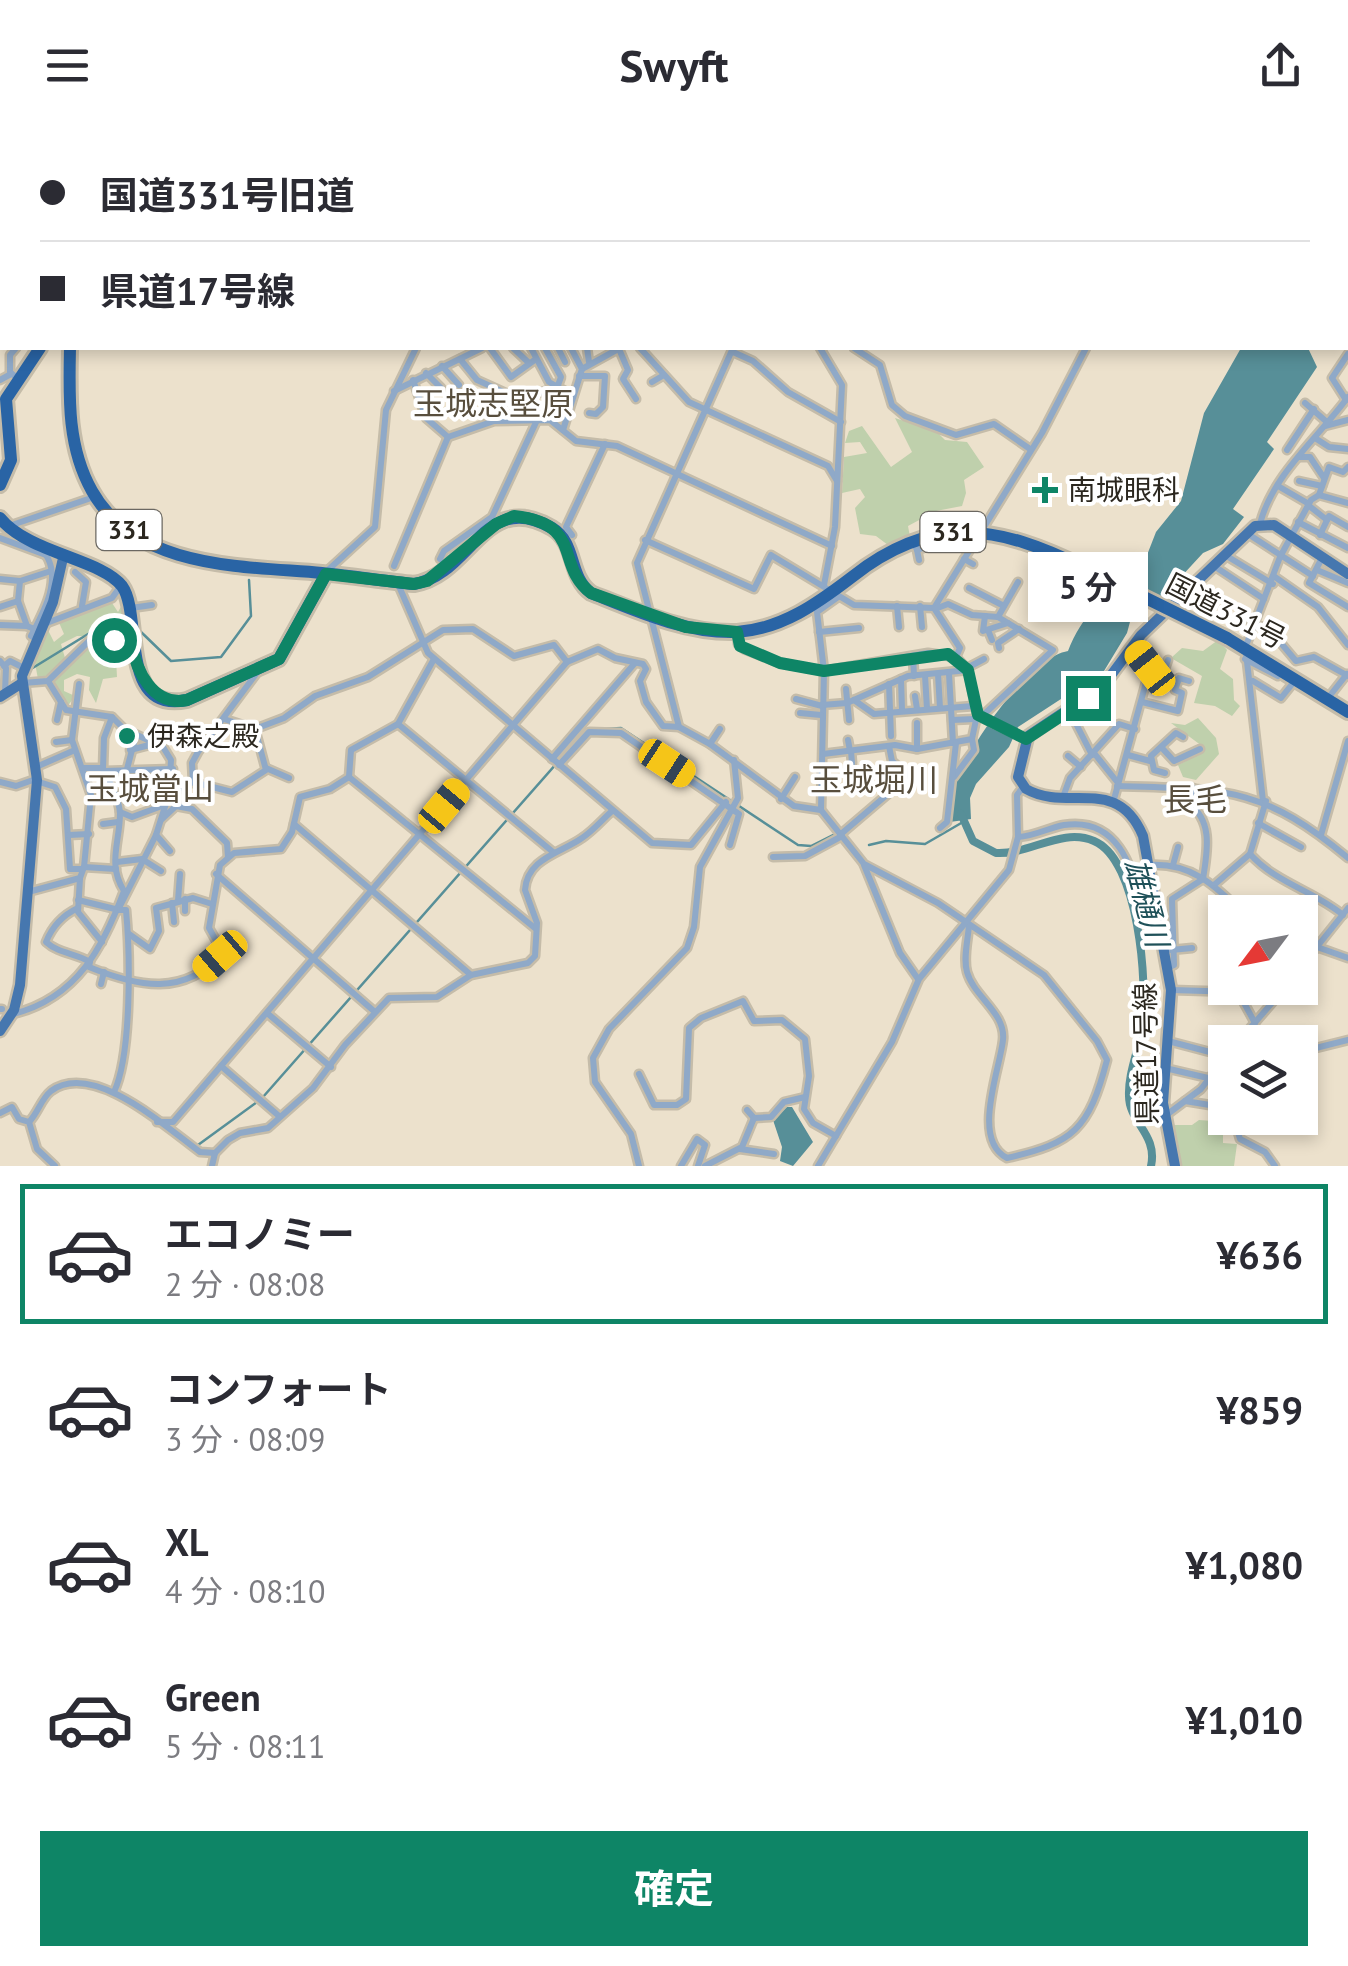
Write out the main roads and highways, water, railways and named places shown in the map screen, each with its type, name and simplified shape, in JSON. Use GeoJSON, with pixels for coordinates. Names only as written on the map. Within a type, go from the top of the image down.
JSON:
{"type":"FeatureCollection","features":[{"type":"Feature","properties":{"kind":"highway"},"geometry":{"type":"LineString","coordinates":[[0,485],[11,460],[4,405],[15,376],[38,350]]}},
{"type":"Feature","properties":{"kind":"highway","name":"国道331号"},"geometry":{"type":"LineString","coordinates":[[70,350],[77,453],[95,496],[137,536],[180,554],[232,566],[398,582],[434,578],[496,524],[524,518],[560,534],[585,589],[686,627],[737,632],[790,618],[876,559],[942,533],[984,532],[1016,537],[1226,638],[1282,660],[1295,681],[1348,712]]}},
{"type":"Feature","properties":{"kind":"highway","name":"331"},"geometry":{"type":"LineString","coordinates":[[3,528],[48,553],[107,574],[121,586],[130,608],[131,636],[148,686],[172,702],[187,700],[259,670],[286,650],[326,574]]}},
{"type":"Feature","properties":{"kind":"main road","name":"県道17号線"},"geometry":{"type":"LineString","coordinates":[[1175,1166],[1164,1116],[1171,990],[1139,826],[1113,802],[1031,793],[1023,787],[1018,773],[1022,737],[1103,686],[1132,645],[1246,532],[1260,524],[1291,536],[1348,574]]}},
{"type":"Feature","properties":{"kind":"main road"},"geometry":{"type":"LineString","coordinates":[[0,1031],[3,1009],[20,985],[37,780],[23,677],[35,630],[64,558]]}},
{"type":"Feature","properties":{"kind":"main road"},"geometry":{"type":"LineString","coordinates":[[3,695],[23,677]]}},
{"type":"Feature","properties":{"kind":"water"},"geometry":{"type":"Polygon","coordinates":[[[1240,350],[1309,350],[1317,367],[1267,442],[1274,449],[1233,509],[1244,517],[1223,544],[1203,553],[1168,591],[1147,606],[1134,607],[1127,633],[1104,671],[1018,727],[1009,747],[976,784],[970,798],[971,819],[950,822],[954,788],[962,768],[1002,706],[1035,669],[1068,651],[1080,627],[1106,596],[1140,573],[1156,532],[1181,501],[1204,413],[1240,350]]]}},
{"type":"Feature","properties":{"kind":"water"},"geometry":{"type":"Polygon","coordinates":[[[792,1107],[813,1142],[793,1166],[780,1161],[782,1147],[773,1120],[792,1107]]]}},
{"type":"Feature","properties":{"kind":"waterway"},"geometry":{"type":"LineString","coordinates":[[140,631],[171,661],[221,657],[251,616],[249,580]]}},
{"type":"Feature","properties":{"kind":"waterway"},"geometry":{"type":"LineString","coordinates":[[31,669],[93,631],[113,628],[127,634]]}},
{"type":"Feature","properties":{"kind":"waterway"},"geometry":{"type":"LineString","coordinates":[[263,1097],[586,730],[621,728],[798,845],[811,846],[835,834]]}},
{"type":"Feature","properties":{"kind":"waterway","name":"雄樋川"},"geometry":{"type":"LineString","coordinates":[[961,814],[973,841],[996,853],[1058,839],[1082,838],[1094,841],[1109,853],[1121,872],[1137,925],[1144,1008],[1129,1096],[1133,1114],[1151,1145],[1151,1166]]}},
{"type":"Feature","properties":{"kind":"waterway"},"geometry":{"type":"LineString","coordinates":[[869,845],[886,841],[925,844],[963,822]]}},
{"type":"Feature","properties":{"kind":"waterway"},"geometry":{"type":"LineString","coordinates":[[198,1145],[257,1102]]}},
{"type":"Feature","properties":{"kind":"place","name":"南城眼科"},"geometry":{"type":"Point","coordinates":[1045,490]}},
{"type":"Feature","properties":{"kind":"place","name":"伊森之殿"},"geometry":{"type":"Point","coordinates":[127,736]}},
{"type":"Feature","properties":{"kind":"district","name":"玉城志堅原"},"geometry":{"type":"Point","coordinates":[493,404]}},
{"type":"Feature","properties":{"kind":"district","name":"玉城堀川"},"geometry":{"type":"Point","coordinates":[874,780]}},
{"type":"Feature","properties":{"kind":"district","name":"玉城當山"},"geometry":{"type":"Point","coordinates":[150,789]}},
{"type":"Feature","properties":{"kind":"district","name":"長毛"},"geometry":{"type":"Point","coordinates":[1195,800]}}]}
